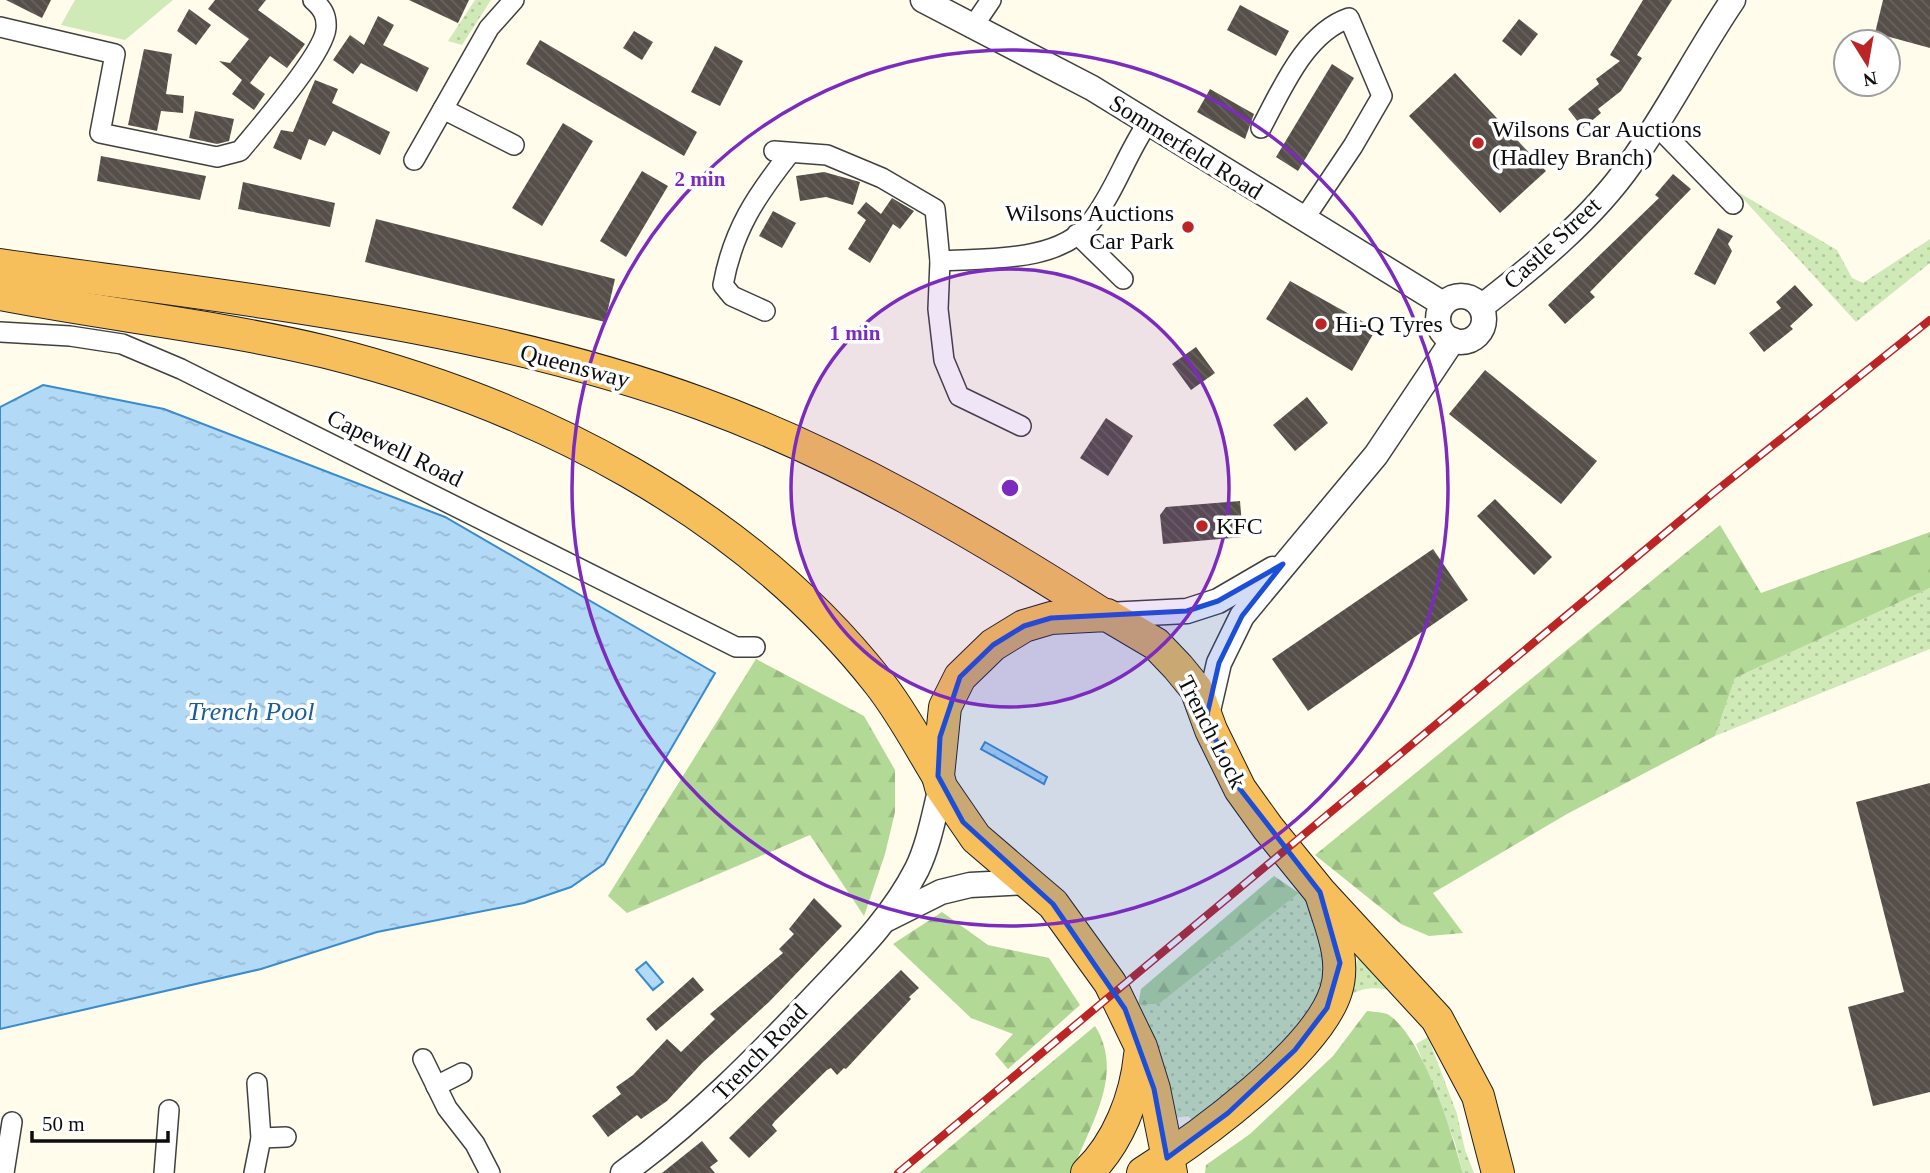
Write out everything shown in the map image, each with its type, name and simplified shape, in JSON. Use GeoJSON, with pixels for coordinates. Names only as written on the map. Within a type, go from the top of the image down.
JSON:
{"type":"FeatureCollection","features":[{"type":"Feature","properties":{"kind":"highway","name":"Queensway"},"geometry":{"type":"LineString","coordinates":[[0,265],[303,309],[464,337],[606,373],[703,404],[844,465],[953,521],[1104,615]]}},
{"type":"Feature","properties":{"kind":"highway"},"geometry":{"type":"LineString","coordinates":[[0,294],[181,323],[326,352],[431,383],[558,434],[658,489],[735,541],[798,595],[881,685],[976,838],[998,860],[1053,904],[1097,962],[1125,1009],[1141,1047],[1154,1089],[1161,1168]]}},
{"type":"Feature","properties":{"kind":"highway","name":"Trench Lock"},"geometry":{"type":"LineString","coordinates":[[1104,615],[1156,644],[1196,689],[1211,730],[1240,789],[1320,892],[1437,1019],[1478,1096],[1498,1173]]}},
{"type":"Feature","properties":{"kind":"highway"},"geometry":{"type":"LineString","coordinates":[[939,782],[945,708],[960,677],[993,645],[1024,626],[1051,618],[1104,615]]}},
{"type":"Feature","properties":{"kind":"highway"},"geometry":{"type":"LineString","coordinates":[[1161,1168],[1258,1087],[1295,1050],[1322,1016],[1336,991],[1340,963],[1320,892]]}},
{"type":"Feature","properties":{"kind":"highway"},"geometry":{"type":"LineString","coordinates":[[1087,1173],[1120,1126],[1133,1094],[1141,1047]]}},
{"type":"Feature","properties":{"kind":"street"},"geometry":{"type":"LineString","coordinates":[[0,27],[115,54],[100,133],[217,157],[240,151],[312,59],[326,30],[324,10],[313,0]]}},
{"type":"Feature","properties":{"kind":"street"},"geometry":{"type":"LineString","coordinates":[[414,160],[489,27],[513,0]]}},
{"type":"Feature","properties":{"kind":"street","name":"Sommerfeld Road"},"geometry":{"type":"LineString","coordinates":[[923,0],[972,28],[1092,88],[1443,304]]}},
{"type":"Feature","properties":{"kind":"street"},"geometry":{"type":"LineString","coordinates":[[972,28],[991,0]]}},
{"type":"Feature","properties":{"kind":"street","name":"Castle Street"},"geometry":{"type":"LineString","coordinates":[[1481,307],[1526,272],[1587,214],[1631,164],[1733,0]]}},
{"type":"Feature","properties":{"kind":"street"},"geometry":{"type":"LineString","coordinates":[[1261,128],[1309,48],[1345,9],[1382,96],[1353,146],[1304,219]]}},
{"type":"Feature","properties":{"kind":"street"},"geometry":{"type":"LineString","coordinates":[[443,109],[514,145]]}},
{"type":"Feature","properties":{"kind":"street"},"geometry":{"type":"LineString","coordinates":[[940,261],[1022,258],[1077,234],[1090,223],[1147,124]]}},
{"type":"Feature","properties":{"kind":"street"},"geometry":{"type":"LineString","coordinates":[[1655,124],[1733,204]]}},
{"type":"Feature","properties":{"kind":"street"},"geometry":{"type":"LineString","coordinates":[[765,311],[732,296],[723,285],[729,249],[782,152],[827,155],[882,178],[935,209],[940,261],[938,309],[944,360],[959,396],[1021,426]]}},
{"type":"Feature","properties":{"kind":"street"},"geometry":{"type":"LineString","coordinates":[[1077,234],[1123,279]]}},
{"type":"Feature","properties":{"kind":"street","name":"Castle Street"},"geometry":{"type":"LineString","coordinates":[[1443,304],[1463,296],[1481,307],[1484,321],[1479,334],[1467,341],[1453,340]]}},
{"type":"Feature","properties":{"kind":"street"},"geometry":{"type":"LineString","coordinates":[[1207,715],[1225,648],[1242,616],[1383,446],[1453,340],[1439,325],[1443,304]]}},
{"type":"Feature","properties":{"kind":"street","name":"Capewell Road"},"geometry":{"type":"LineString","coordinates":[[0,332],[70,336],[122,344],[181,369],[736,647],[755,647]]}},
{"type":"Feature","properties":{"kind":"street"},"geometry":{"type":"LineString","coordinates":[[1104,615],[1187,611],[1218,601],[1283,564]]}},
{"type":"Feature","properties":{"kind":"street"},"geometry":{"type":"LineString","coordinates":[[887,919],[917,868],[939,782]]}},
{"type":"Feature","properties":{"kind":"street"},"geometry":{"type":"LineString","coordinates":[[887,919],[941,892],[970,885],[1031,884]]}},
{"type":"Feature","properties":{"kind":"street","name":"Trench Road"},"geometry":{"type":"LineString","coordinates":[[623,1173],[697,1116],[738,1078],[887,919]]}},
{"type":"Feature","properties":{"kind":"street"},"geometry":{"type":"LineString","coordinates":[[423,1059],[436,1086],[490,1173]]}},
{"type":"Feature","properties":{"kind":"street"},"geometry":{"type":"LineString","coordinates":[[436,1086],[462,1073]]}},
{"type":"Feature","properties":{"kind":"street"},"geometry":{"type":"LineString","coordinates":[[254,1173],[261,1138],[257,1083]]}},
{"type":"Feature","properties":{"kind":"street"},"geometry":{"type":"LineString","coordinates":[[164,1173],[169,1110]]}},
{"type":"Feature","properties":{"kind":"street"},"geometry":{"type":"LineString","coordinates":[[4,1173],[12,1122]]}},
{"type":"Feature","properties":{"kind":"street"},"geometry":{"type":"LineString","coordinates":[[261,1138],[286,1137]]}},
{"type":"Feature","properties":{"kind":"highlighted area"},"geometry":{"type":"Polygon","coordinates":[[[1283,564],[1242,616],[1219,663],[1207,715],[1211,730],[1240,789],[1320,892],[1340,963],[1327,1008],[1295,1050],[1228,1113],[1167,1158],[1154,1089],[1125,1009],[1053,904],[963,822],[938,776],[940,737],[960,677],[993,645],[1024,626],[1051,618],[1187,611],[1218,601],[1283,564]]]}},
{"type":"Feature","properties":{"kind":"green space"},"geometry":{"type":"Polygon","coordinates":[[[75,0],[173,0],[125,40],[61,25],[75,0]]]}},
{"type":"Feature","properties":{"kind":"green space"},"geometry":{"type":"Polygon","coordinates":[[[475,0],[491,0],[462,45],[448,41],[475,0]]]}},
{"type":"Feature","properties":{"kind":"green space"},"geometry":{"type":"Polygon","coordinates":[[[1736,191],[1837,250],[1852,278],[1863,283],[1930,239],[1930,263],[1856,322],[1736,191]]]}},
{"type":"Feature","properties":{"kind":"green space"},"geometry":{"type":"Polygon","coordinates":[[[1720,525],[1761,593],[1930,532],[1930,588],[1735,678],[1715,736],[1567,814],[1433,893],[1463,933],[1429,936],[1401,924],[1315,855],[1720,525]]]}},
{"type":"Feature","properties":{"kind":"green space"},"geometry":{"type":"Polygon","coordinates":[[[1930,588],[1930,649],[1715,736],[1735,678],[1930,588]]]}},
{"type":"Feature","properties":{"kind":"green space"},"geometry":{"type":"Polygon","coordinates":[[[756,659],[864,716],[895,770],[895,812],[885,854],[864,916],[810,835],[627,913],[608,896],[756,659]]]}},
{"type":"Feature","properties":{"kind":"green space"},"geometry":{"type":"Polygon","coordinates":[[[1274,876],[1299,893],[1159,1004],[1138,1005],[1141,989],[1274,876]]]}},
{"type":"Feature","properties":{"kind":"green space"},"geometry":{"type":"Polygon","coordinates":[[[1299,893],[1314,908],[1324,947],[1324,980],[1313,1005],[1267,1062],[1212,1111],[1196,1124],[1188,1116],[1175,1118],[1167,1077],[1138,1005],[1159,1004],[1299,893]]]}},
{"type":"Feature","properties":{"kind":"green space"},"geometry":{"type":"Polygon","coordinates":[[[942,912],[988,945],[1049,958],[1080,1005],[1008,1069],[995,1054],[1013,1034],[971,1018],[893,944],[942,912]]]}},
{"type":"Feature","properties":{"kind":"green space"},"geometry":{"type":"Polygon","coordinates":[[[1362,957],[1396,992],[1373,988],[1351,995],[1357,960],[1362,957]]]}},
{"type":"Feature","properties":{"kind":"green space"},"geometry":{"type":"Polygon","coordinates":[[[1367,1011],[1389,1015],[1413,1044],[1435,1088],[1463,1173],[1205,1173],[1206,1165],[1250,1134],[1333,1056],[1367,1011]]]}},
{"type":"Feature","properties":{"kind":"green space"},"geometry":{"type":"Polygon","coordinates":[[[1095,1026],[1104,1044],[1106,1082],[1072,1173],[919,1173],[1095,1026]]]}},
{"type":"Feature","properties":{"kind":"green space"},"geometry":{"type":"Polygon","coordinates":[[[1428,1037],[1457,1114],[1465,1150],[1474,1173],[1463,1173],[1455,1143],[1416,1044],[1428,1037]]]}},
{"type":"Feature","properties":{"kind":"water","name":"Trench Pool"},"geometry":{"type":"Polygon","coordinates":[[[43,385],[164,409],[445,517],[715,673],[604,864],[571,887],[524,903],[377,932],[261,969],[0,1029],[0,407],[43,385]]]}},
{"type":"Feature","properties":{"kind":"water"},"geometry":{"type":"Polygon","coordinates":[[[985,742],[1047,777],[1044,784],[981,749],[985,742]]]}},
{"type":"Feature","properties":{"kind":"water"},"geometry":{"type":"Polygon","coordinates":[[[646,962],[663,982],[653,990],[636,970],[646,962]]]}},
{"type":"Feature","properties":{"kind":"building"},"geometry":{"type":"Polygon","coordinates":[[[6,0],[51,0],[42,18],[6,0]]]}},
{"type":"Feature","properties":{"kind":"building"},"geometry":{"type":"Polygon","coordinates":[[[215,0],[266,0],[258,10],[305,44],[287,68],[270,56],[250,83],[265,94],[254,110],[232,94],[242,80],[219,61],[230,63],[249,39],[208,9],[215,0]]]}},
{"type":"Feature","properties":{"kind":"building"},"geometry":{"type":"Polygon","coordinates":[[[409,0],[469,0],[458,23],[409,0]]]}},
{"type":"Feature","properties":{"kind":"building"},"geometry":{"type":"Polygon","coordinates":[[[1643,0],[1672,0],[1637,55],[1642,58],[1621,91],[1598,109],[1601,113],[1583,128],[1568,109],[1599,84],[1596,79],[1620,61],[1610,55],[1643,0]]]}},
{"type":"Feature","properties":{"kind":"building"},"geometry":{"type":"Polygon","coordinates":[[[1883,0],[1930,0],[1930,48],[1902,40],[1902,28],[1876,28],[1883,0]]]}},
{"type":"Feature","properties":{"kind":"building"},"geometry":{"type":"Polygon","coordinates":[[[1240,5],[1289,31],[1276,56],[1227,30],[1240,5]]]}},
{"type":"Feature","properties":{"kind":"building"},"geometry":{"type":"Polygon","coordinates":[[[189,9],[211,25],[196,45],[177,31],[189,9]]]}},
{"type":"Feature","properties":{"kind":"building"},"geometry":{"type":"Polygon","coordinates":[[[378,16],[394,25],[383,45],[429,68],[417,92],[361,63],[353,74],[333,60],[350,35],[364,45],[378,16]]]}},
{"type":"Feature","properties":{"kind":"building"},"geometry":{"type":"Polygon","coordinates":[[[1519,19],[1538,34],[1521,56],[1502,41],[1519,19]]]}},
{"type":"Feature","properties":{"kind":"building"},"geometry":{"type":"Polygon","coordinates":[[[634,31],[653,42],[642,60],[623,48],[634,31]]]}},
{"type":"Feature","properties":{"kind":"building"},"geometry":{"type":"Polygon","coordinates":[[[540,40],[697,132],[684,156],[526,64],[540,40]]]}},
{"type":"Feature","properties":{"kind":"building"},"geometry":{"type":"Polygon","coordinates":[[[715,46],[743,61],[720,106],[691,92],[715,46]]]}},
{"type":"Feature","properties":{"kind":"building"},"geometry":{"type":"Polygon","coordinates":[[[144,49],[172,54],[166,94],[184,96],[183,113],[161,111],[157,131],[128,125],[144,49]]]}},
{"type":"Feature","properties":{"kind":"building"},"geometry":{"type":"Polygon","coordinates":[[[1332,64],[1354,78],[1298,171],[1276,157],[1332,64]]]}},
{"type":"Feature","properties":{"kind":"building","name":"Wilsons Car Auctions (Hadley Branch)"},"geometry":{"type":"Polygon","coordinates":[[[1455,73],[1546,171],[1500,213],[1409,116],[1455,73]]]}},
{"type":"Feature","properties":{"kind":"building"},"geometry":{"type":"Polygon","coordinates":[[[315,80],[338,89],[332,103],[390,132],[380,155],[333,131],[325,146],[309,139],[301,160],[273,148],[281,130],[293,132],[315,80]]]}},
{"type":"Feature","properties":{"kind":"building"},"geometry":{"type":"Polygon","coordinates":[[[1210,89],[1254,114],[1245,139],[1197,112],[1210,89]]]}},
{"type":"Feature","properties":{"kind":"building"},"geometry":{"type":"Polygon","coordinates":[[[195,111],[234,119],[229,141],[217,144],[189,138],[195,111]]]}},
{"type":"Feature","properties":{"kind":"building"},"geometry":{"type":"Polygon","coordinates":[[[563,123],[593,141],[542,226],[512,208],[563,123]]]}},
{"type":"Feature","properties":{"kind":"building"},"geometry":{"type":"Polygon","coordinates":[[[101,156],[206,176],[200,200],[97,181],[101,156]]]}},
{"type":"Feature","properties":{"kind":"building"},"geometry":{"type":"Polygon","coordinates":[[[642,171],[668,186],[626,257],[600,241],[642,171]]]}},
{"type":"Feature","properties":{"kind":"building"},"geometry":{"type":"Polygon","coordinates":[[[824,172],[860,182],[853,205],[826,197],[800,201],[796,176],[824,172]]]}},
{"type":"Feature","properties":{"kind":"building"},"geometry":{"type":"Polygon","coordinates":[[[1673,174],[1691,189],[1590,292],[1595,297],[1565,324],[1548,305],[1659,198],[1655,195],[1673,174]]]}},
{"type":"Feature","properties":{"kind":"building"},"geometry":{"type":"Polygon","coordinates":[[[243,182],[335,203],[330,227],[238,209],[243,182]]]}},
{"type":"Feature","properties":{"kind":"building"},"geometry":{"type":"Polygon","coordinates":[[[892,198],[914,211],[900,229],[893,224],[870,263],[848,249],[866,220],[857,213],[866,202],[881,214],[892,198]]]}},
{"type":"Feature","properties":{"kind":"building"},"geometry":{"type":"Polygon","coordinates":[[[773,211],[796,223],[782,248],[759,236],[773,211]]]}},
{"type":"Feature","properties":{"kind":"building"},"geometry":{"type":"Polygon","coordinates":[[[376,219],[615,279],[605,322],[365,262],[376,219]]]}},
{"type":"Feature","properties":{"kind":"building"},"geometry":{"type":"Polygon","coordinates":[[[1718,228],[1733,236],[1728,244],[1732,251],[1715,285],[1694,274],[1718,228]]]}},
{"type":"Feature","properties":{"kind":"building","name":"Hi-Q Tyres"},"geometry":{"type":"Polygon","coordinates":[[[1290,281],[1376,329],[1352,371],[1266,319],[1290,281]]]}},
{"type":"Feature","properties":{"kind":"building"},"geometry":{"type":"Polygon","coordinates":[[[1795,285],[1813,305],[1790,326],[1793,329],[1764,352],[1749,333],[1781,308],[1776,302],[1795,285]]]}},
{"type":"Feature","properties":{"kind":"building"},"geometry":{"type":"Polygon","coordinates":[[[1196,347],[1215,373],[1191,390],[1172,364],[1196,347]]]}},
{"type":"Feature","properties":{"kind":"building"},"geometry":{"type":"Polygon","coordinates":[[[1485,370],[1597,461],[1561,504],[1449,414],[1485,370]]]}},
{"type":"Feature","properties":{"kind":"building"},"geometry":{"type":"Polygon","coordinates":[[[1307,397],[1328,423],[1295,451],[1273,425],[1307,397]]]}},
{"type":"Feature","properties":{"kind":"building"},"geometry":{"type":"Polygon","coordinates":[[[1106,418],[1133,436],[1108,476],[1080,458],[1106,418]]]}},
{"type":"Feature","properties":{"kind":"building"},"geometry":{"type":"Polygon","coordinates":[[[1495,499],[1552,557],[1534,575],[1477,516],[1495,499]]]}},
{"type":"Feature","properties":{"kind":"building","name":"KFC"},"geometry":{"type":"Polygon","coordinates":[[[1240,501],[1243,537],[1163,544],[1160,515],[1166,507],[1240,501]]]}},
{"type":"Feature","properties":{"kind":"building"},"geometry":{"type":"Polygon","coordinates":[[[1433,549],[1468,600],[1308,711],[1272,659],[1433,549]]]}},
{"type":"Feature","properties":{"kind":"building"},"geometry":{"type":"Polygon","coordinates":[[[1930,783],[1930,1092],[1873,1106],[1848,1007],[1904,992],[1856,802],[1930,783]]]}},
{"type":"Feature","properties":{"kind":"building"},"geometry":{"type":"Polygon","coordinates":[[[814,898],[842,926],[769,1002],[702,1063],[667,1101],[641,1119],[637,1115],[608,1137],[592,1116],[621,1094],[616,1087],[633,1075],[667,1039],[681,1052],[715,1019],[710,1014],[783,953],[779,949],[794,934],[789,929],[814,898]]]}},
{"type":"Feature","properties":{"kind":"building"},"geometry":{"type":"Polygon","coordinates":[[[901,970],[919,988],[909,997],[911,999],[846,1069],[837,1075],[831,1068],[827,1070],[775,1121],[772,1125],[777,1131],[749,1158],[729,1138],[901,970]]]}},
{"type":"Feature","properties":{"kind":"building"},"geometry":{"type":"Polygon","coordinates":[[[693,977],[704,990],[656,1031],[646,1019],[693,977]]]}},
{"type":"Feature","properties":{"kind":"building"},"geometry":{"type":"Polygon","coordinates":[[[702,1141],[718,1161],[710,1167],[715,1173],[662,1173],[702,1141]]]}},
{"type":"Feature","properties":{"kind":"railway"},"geometry":{"type":"LineString","coordinates":[[898,1173],[1712,494],[1930,320]]}},
{"type":"Feature","properties":{"kind":"place","name":"Wilsons Car Auctions (Hadley Branch)"},"geometry":{"type":"Point","coordinates":[1478,143]}},
{"type":"Feature","properties":{"kind":"place","name":"Wilsons Auctions Car Park"},"geometry":{"type":"Point","coordinates":[1188,227]}},
{"type":"Feature","properties":{"kind":"place","name":"Hi-Q Tyres"},"geometry":{"type":"Point","coordinates":[1321,324]}},
{"type":"Feature","properties":{"kind":"place","name":"KFC"},"geometry":{"type":"Point","coordinates":[1202,526]}}]}
